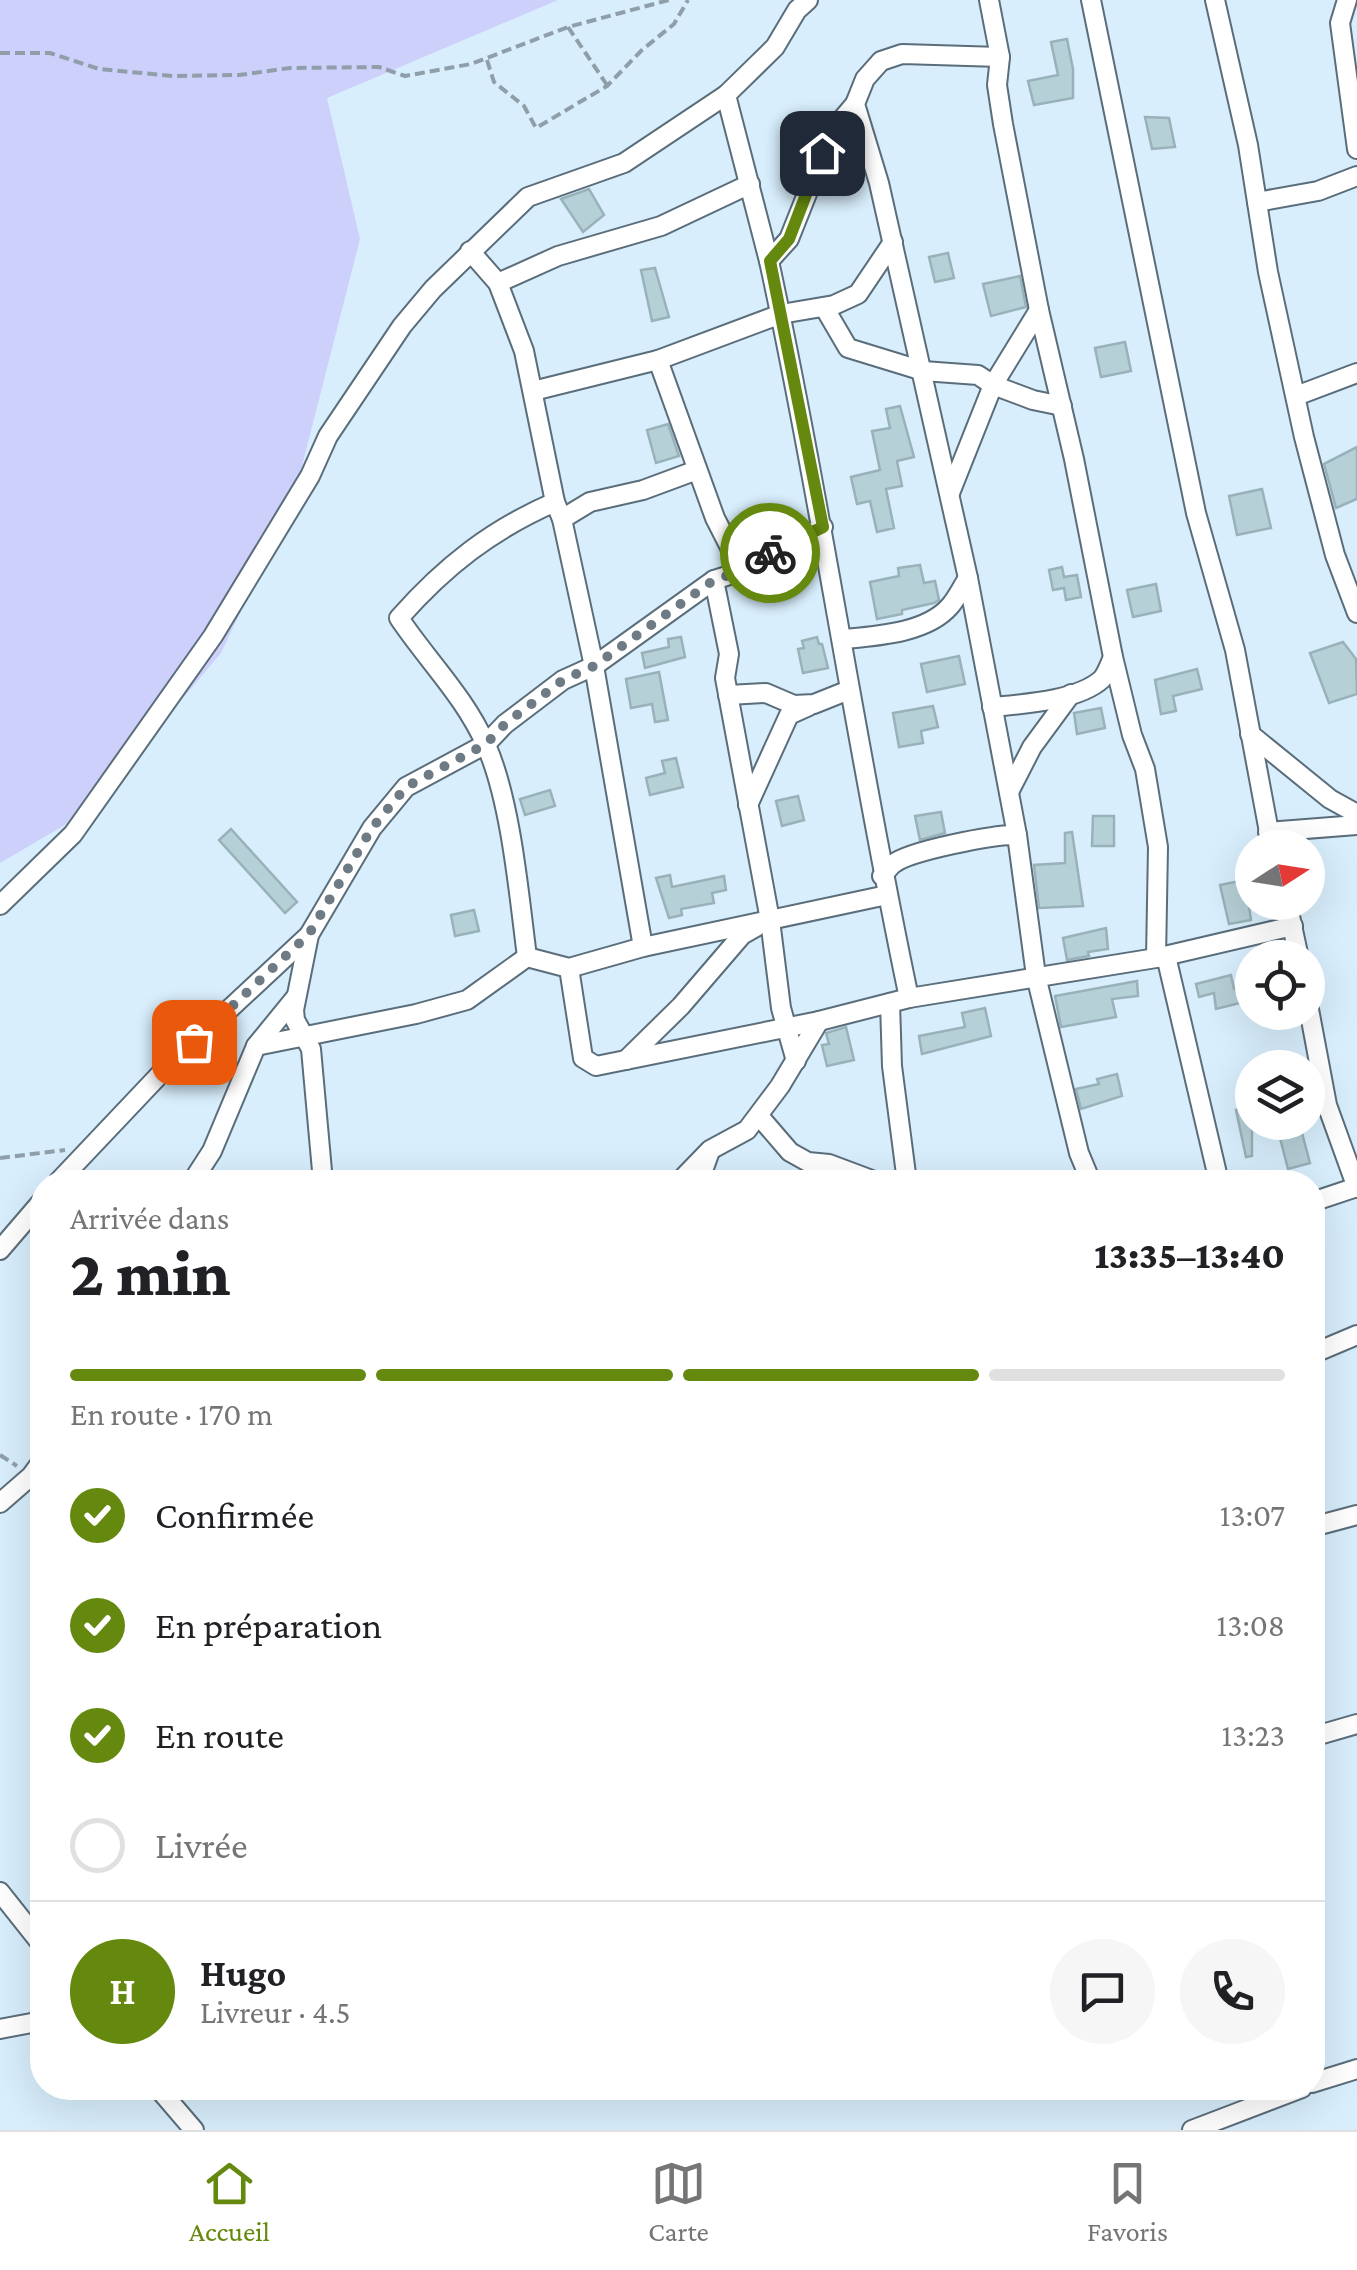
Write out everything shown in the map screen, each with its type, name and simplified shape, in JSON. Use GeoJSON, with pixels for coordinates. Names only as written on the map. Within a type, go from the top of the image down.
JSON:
{"type":"FeatureCollection","features":[{"type":"Feature","properties":{"kind":"street"},"geometry":{"type":"LineString","coordinates":[[0,905],[73,834],[213,636],[310,476],[328,436],[402,326],[470,251],[528,196],[624,163],[726,94],[775,47],[797,10],[808,0]]}},
{"type":"Feature","properties":{"kind":"street"},"geometry":{"type":"LineString","coordinates":[[989,0],[1000,57],[997,85],[1040,310],[1113,656],[1132,735],[1146,769],[1158,847],[1161,957],[1217,1170]]}},
{"type":"Feature","properties":{"kind":"street"},"geometry":{"type":"LineString","coordinates":[[1092,0],[1196,513],[1235,650],[1268,830]]}},
{"type":"Feature","properties":{"kind":"street"},"geometry":{"type":"LineString","coordinates":[[1215,0],[1296,396],[1334,554],[1357,613]]}},
{"type":"Feature","properties":{"kind":"street"},"geometry":{"type":"LineString","coordinates":[[1347,0],[1340,24],[1357,149]]}},
{"type":"Feature","properties":{"kind":"street"},"geometry":{"type":"LineString","coordinates":[[770,261],[789,239],[832,131],[855,104],[865,80],[881,61],[902,54],[1000,57]]}},
{"type":"Feature","properties":{"kind":"street"},"geometry":{"type":"LineString","coordinates":[[726,94],[781,314],[844,639],[848,690],[882,876],[909,998]]}},
{"type":"Feature","properties":{"kind":"street"},"geometry":{"type":"LineString","coordinates":[[855,104],[880,183],[968,578],[1017,836],[1036,976],[1086,1170]]}},
{"type":"Feature","properties":{"kind":"street"},"geometry":{"type":"LineString","coordinates":[[1257,202],[1318,190],[1357,176]]}},
{"type":"Feature","properties":{"kind":"street"},"geometry":{"type":"LineString","coordinates":[[498,283],[558,256],[661,226],[750,184]]}},
{"type":"Feature","properties":{"kind":"street"},"geometry":{"type":"LineString","coordinates":[[533,392],[658,360],[781,314],[824,307],[858,294],[892,242]]}},
{"type":"Feature","properties":{"kind":"street"},"geometry":{"type":"LineString","coordinates":[[470,251],[498,283],[524,351],[594,666],[642,947]]}},
{"type":"Feature","properties":{"kind":"street"},"geometry":{"type":"LineString","coordinates":[[824,307],[848,348],[923,371],[978,375],[1033,400],[1062,406]]}},
{"type":"Feature","properties":{"kind":"street"},"geometry":{"type":"LineString","coordinates":[[950,495],[993,385],[1040,310]]}},
{"type":"Feature","properties":{"kind":"street"},"geometry":{"type":"LineString","coordinates":[[658,360],[715,518],[742,571]]}},
{"type":"Feature","properties":{"kind":"street"},"geometry":{"type":"LineString","coordinates":[[1296,396],[1357,373]]}},
{"type":"Feature","properties":{"kind":"street"},"geometry":{"type":"LineString","coordinates":[[527,957],[512,850],[486,744],[434,662],[399,618],[466,552],[510,522],[643,490],[696,470]]}},
{"type":"Feature","properties":{"kind":"street"},"geometry":{"type":"LineString","coordinates":[[69,1170],[165,1069],[309,934],[372,828],[406,787],[486,744],[505,724],[563,680],[594,666],[714,580],[742,571],[823,527]]}},
{"type":"Feature","properties":{"kind":"street"},"geometry":{"type":"LineString","coordinates":[[844,639],[880,636],[916,626],[950,606],[968,578]]}},
{"type":"Feature","properties":{"kind":"street"},"geometry":{"type":"LineString","coordinates":[[714,580],[729,654],[724,678],[770,920],[785,1027],[796,1060]]}},
{"type":"Feature","properties":{"kind":"street"},"geometry":{"type":"LineString","coordinates":[[992,707],[1028,704],[1071,693],[1104,677],[1113,656]]}},
{"type":"Feature","properties":{"kind":"street"},"geometry":{"type":"LineString","coordinates":[[748,804],[789,715],[848,690]]}},
{"type":"Feature","properties":{"kind":"street"},"geometry":{"type":"LineString","coordinates":[[728,695],[766,693],[794,705],[814,704]]}},
{"type":"Feature","properties":{"kind":"street"},"geometry":{"type":"LineString","coordinates":[[1009,792],[1032,748],[1071,693]]}},
{"type":"Feature","properties":{"kind":"street"},"geometry":{"type":"LineString","coordinates":[[1250,734],[1330,799],[1357,814]]}},
{"type":"Feature","properties":{"kind":"street"},"geometry":{"type":"LineString","coordinates":[[1324,830],[1357,824]]}},
{"type":"Feature","properties":{"kind":"street"},"geometry":{"type":"LineString","coordinates":[[882,876],[894,862],[998,834],[1017,836]]}},
{"type":"Feature","properties":{"kind":"street"},"geometry":{"type":"LineString","coordinates":[[256,1046],[466,1000],[527,957],[569,968],[642,947],[887,896]]}},
{"type":"Feature","properties":{"kind":"street"},"geometry":{"type":"LineString","coordinates":[[626,1060],[742,935],[770,920]]}},
{"type":"Feature","properties":{"kind":"street"},"geometry":{"type":"LineString","coordinates":[[1291,920],[1296,940]]}},
{"type":"Feature","properties":{"kind":"street"},"geometry":{"type":"LineString","coordinates":[[569,968],[584,1058],[596,1066],[819,1021],[909,998],[1161,957],[1293,926]]}},
{"type":"Feature","properties":{"kind":"street"},"geometry":{"type":"LineString","coordinates":[[309,934],[295,1020],[311,1049],[322,1170]]}},
{"type":"Feature","properties":{"kind":"street"},"geometry":{"type":"LineString","coordinates":[[200,1170],[212,1151],[256,1046],[296,996]]}},
{"type":"Feature","properties":{"kind":"street"},"geometry":{"type":"LineString","coordinates":[[890,1003],[892,1066],[905,1170]]}},
{"type":"Feature","properties":{"kind":"street"},"geometry":{"type":"LineString","coordinates":[[691,1170],[710,1150],[748,1130],[819,1021]]}},
{"type":"Feature","properties":{"kind":"street"},"geometry":{"type":"LineString","coordinates":[[1313,1030],[1326,1105],[1357,1187],[1325,1198]]}},
{"type":"Feature","properties":{"kind":"street"},"geometry":{"type":"LineString","coordinates":[[759,1116],[790,1152],[808,1162],[845,1170]]}},
{"type":"Feature","properties":{"kind":"street"},"geometry":{"type":"LineString","coordinates":[[704,1170],[710,1150]]}},
{"type":"Feature","properties":{"kind":"street"},"geometry":{"type":"LineString","coordinates":[[0,1250],[30,1214]]}},
{"type":"Feature","properties":{"kind":"street"},"geometry":{"type":"LineString","coordinates":[[1325,1349],[1357,1335]]}},
{"type":"Feature","properties":{"kind":"street"},"geometry":{"type":"LineString","coordinates":[[0,1503],[30,1478]]}},
{"type":"Feature","properties":{"kind":"street"},"geometry":{"type":"LineString","coordinates":[[1325,1524],[1357,1515]]}},
{"type":"Feature","properties":{"kind":"street"},"geometry":{"type":"LineString","coordinates":[[1325,1733],[1357,1724]]}},
{"type":"Feature","properties":{"kind":"street"},"geometry":{"type":"LineString","coordinates":[[0,1892],[30,1931]]}},
{"type":"Feature","properties":{"kind":"street"},"geometry":{"type":"LineString","coordinates":[[0,2029],[30,2024]]}},
{"type":"Feature","properties":{"kind":"street"},"geometry":{"type":"LineString","coordinates":[[1325,2079],[1357,2069]]}},
{"type":"Feature","properties":{"kind":"street"},"geometry":{"type":"LineString","coordinates":[[168,2100],[194,2130]]}},
{"type":"Feature","properties":{"kind":"street"},"geometry":{"type":"LineString","coordinates":[[1192,2130],[1271,2100]]}},
{"type":"Feature","properties":{"kind":"path"},"geometry":{"type":"LineString","coordinates":[[0,53],[50,53],[99,69],[173,76],[239,75],[290,68],[379,68],[406,76],[486,58],[568,27],[668,0]]}},
{"type":"Feature","properties":{"kind":"path"},"geometry":{"type":"LineString","coordinates":[[486,58],[494,82],[524,106],[536,128],[608,86],[674,24],[688,0]]}},
{"type":"Feature","properties":{"kind":"path"},"geometry":{"type":"LineString","coordinates":[[568,27],[608,86]]}},
{"type":"Feature","properties":{"kind":"path"},"geometry":{"type":"LineString","coordinates":[[0,1158],[89,1148]]}},
{"type":"Feature","properties":{"kind":"shaded area"},"geometry":{"type":"Polygon","coordinates":[[[0,0],[558,0],[327,98],[360,239],[293,501],[221,653],[87,812],[0,863],[0,0]]]}},
{"type":"Feature","properties":{"kind":"building"},"geometry":{"type":"Polygon","coordinates":[[[1067,39],[1073,98],[1034,105],[1028,81],[1058,75],[1051,42],[1067,39]]]}},
{"type":"Feature","properties":{"kind":"building"},"geometry":{"type":"Polygon","coordinates":[[[1145,117],[1169,118],[1175,147],[1152,149],[1145,117]]]}},
{"type":"Feature","properties":{"kind":"building"},"geometry":{"type":"Polygon","coordinates":[[[589,189],[604,215],[583,232],[561,199],[589,189]]]}},
{"type":"Feature","properties":{"kind":"building"},"geometry":{"type":"Polygon","coordinates":[[[948,253],[954,278],[935,282],[929,257],[948,253]]]}},
{"type":"Feature","properties":{"kind":"building"},"geometry":{"type":"Polygon","coordinates":[[[655,268],[669,317],[652,321],[641,270],[655,268]]]}},
{"type":"Feature","properties":{"kind":"building"},"geometry":{"type":"Polygon","coordinates":[[[1020,276],[1026,307],[991,316],[983,284],[1020,276]]]}},
{"type":"Feature","properties":{"kind":"building"},"geometry":{"type":"Polygon","coordinates":[[[1125,342],[1131,371],[1101,377],[1095,348],[1125,342]]]}},
{"type":"Feature","properties":{"kind":"building"},"geometry":{"type":"Polygon","coordinates":[[[900,406],[914,457],[897,461],[902,486],[886,489],[894,528],[877,532],[870,501],[857,504],[851,477],[880,470],[872,431],[890,428],[886,409],[900,406]]]}},
{"type":"Feature","properties":{"kind":"building"},"geometry":{"type":"Polygon","coordinates":[[[668,424],[679,456],[656,463],[647,430],[668,424]]]}},
{"type":"Feature","properties":{"kind":"building"},"geometry":{"type":"Polygon","coordinates":[[[1357,447],[1357,499],[1336,508],[1324,464],[1357,447]]]}},
{"type":"Feature","properties":{"kind":"building"},"geometry":{"type":"Polygon","coordinates":[[[1262,489],[1271,528],[1237,535],[1229,496],[1262,489]]]}},
{"type":"Feature","properties":{"kind":"building"},"geometry":{"type":"Polygon","coordinates":[[[920,565],[924,583],[935,581],[939,600],[877,619],[870,582],[899,576],[898,568],[920,565]]]}},
{"type":"Feature","properties":{"kind":"building"},"geometry":{"type":"Polygon","coordinates":[[[1062,567],[1064,577],[1077,575],[1081,597],[1066,600],[1064,588],[1053,590],[1049,570],[1062,567]]]}},
{"type":"Feature","properties":{"kind":"building"},"geometry":{"type":"Polygon","coordinates":[[[1156,584],[1161,611],[1133,617],[1127,590],[1156,584]]]}},
{"type":"Feature","properties":{"kind":"building"},"geometry":{"type":"Polygon","coordinates":[[[681,637],[685,657],[645,668],[642,653],[669,647],[668,639],[681,637]]]}},
{"type":"Feature","properties":{"kind":"building"},"geometry":{"type":"Polygon","coordinates":[[[817,637],[828,668],[803,673],[798,649],[804,648],[802,641],[817,637]]]}},
{"type":"Feature","properties":{"kind":"building"},"geometry":{"type":"Polygon","coordinates":[[[1343,642],[1356,659],[1357,694],[1329,703],[1310,653],[1343,642]]]}},
{"type":"Feature","properties":{"kind":"building"},"geometry":{"type":"Polygon","coordinates":[[[959,656],[965,684],[927,692],[921,664],[959,656]]]}},
{"type":"Feature","properties":{"kind":"building"},"geometry":{"type":"Polygon","coordinates":[[[1197,669],[1202,689],[1173,696],[1176,711],[1161,714],[1155,680],[1197,669]]]}},
{"type":"Feature","properties":{"kind":"building"},"geometry":{"type":"Polygon","coordinates":[[[659,672],[668,720],[655,722],[652,704],[631,708],[626,679],[659,672]]]}},
{"type":"Feature","properties":{"kind":"building"},"geometry":{"type":"Polygon","coordinates":[[[933,706],[938,727],[921,731],[923,743],[899,747],[893,713],[933,706]]]}},
{"type":"Feature","properties":{"kind":"building"},"geometry":{"type":"Polygon","coordinates":[[[1101,708],[1105,728],[1077,734],[1074,713],[1101,708]]]}},
{"type":"Feature","properties":{"kind":"building"},"geometry":{"type":"Polygon","coordinates":[[[676,758],[683,787],[650,795],[646,778],[665,773],[662,761],[676,758]]]}},
{"type":"Feature","properties":{"kind":"building"},"geometry":{"type":"Polygon","coordinates":[[[550,790],[555,806],[525,815],[520,799],[550,790]]]}},
{"type":"Feature","properties":{"kind":"building"},"geometry":{"type":"Polygon","coordinates":[[[798,796],[804,820],[782,826],[776,801],[798,796]]]}},
{"type":"Feature","properties":{"kind":"building"},"geometry":{"type":"Polygon","coordinates":[[[941,812],[945,833],[920,840],[915,816],[941,812]]]}},
{"type":"Feature","properties":{"kind":"building"},"geometry":{"type":"Polygon","coordinates":[[[1093,816],[1114,816],[1114,846],[1092,846],[1093,816]]]}},
{"type":"Feature","properties":{"kind":"building"},"geometry":{"type":"Polygon","coordinates":[[[231,829],[297,902],[285,913],[219,840],[231,829]]]}},
{"type":"Feature","properties":{"kind":"building"},"geometry":{"type":"Polygon","coordinates":[[[1072,832],[1083,906],[1039,908],[1034,865],[1065,863],[1065,833],[1072,832]]]}},
{"type":"Feature","properties":{"kind":"building"},"geometry":{"type":"Polygon","coordinates":[[[670,875],[672,887],[724,876],[726,890],[712,893],[714,903],[681,909],[682,915],[669,918],[656,878],[670,875]]]}},
{"type":"Feature","properties":{"kind":"building"},"geometry":{"type":"Polygon","coordinates":[[[1235,882],[1235,920],[1251,920],[1229,924],[1220,885],[1235,882]]]}},
{"type":"Feature","properties":{"kind":"building"},"geometry":{"type":"Polygon","coordinates":[[[474,910],[479,931],[455,936],[451,915],[474,910]]]}},
{"type":"Feature","properties":{"kind":"building"},"geometry":{"type":"Polygon","coordinates":[[[1106,928],[1108,949],[1067,960],[1063,938],[1106,928]]]}},
{"type":"Feature","properties":{"kind":"building"},"geometry":{"type":"Polygon","coordinates":[[[1231,975],[1235,1004],[1216,1009],[1214,993],[1199,997],[1196,984],[1231,975]]]}},
{"type":"Feature","properties":{"kind":"building"},"geometry":{"type":"Polygon","coordinates":[[[1137,981],[1138,996],[1112,999],[1116,1017],[1061,1027],[1055,996],[1137,981]]]}},
{"type":"Feature","properties":{"kind":"building"},"geometry":{"type":"Polygon","coordinates":[[[985,1008],[991,1036],[922,1054],[919,1036],[965,1027],[962,1013],[985,1008]]]}},
{"type":"Feature","properties":{"kind":"building"},"geometry":{"type":"Polygon","coordinates":[[[846,1027],[854,1060],[827,1066],[822,1045],[829,1044],[826,1033],[846,1027]]]}},
{"type":"Feature","properties":{"kind":"building"},"geometry":{"type":"Polygon","coordinates":[[[1117,1074],[1122,1096],[1081,1109],[1076,1089],[1099,1084],[1097,1079],[1117,1074]]]}},
{"type":"Feature","properties":{"kind":"building"},"geometry":{"type":"Polygon","coordinates":[[[1242,1140],[1252,1140],[1252,1156],[1246,1157],[1242,1140]]]}},
{"type":"Feature","properties":{"kind":"building"},"geometry":{"type":"Polygon","coordinates":[[[1281,1140],[1304,1140],[1310,1163],[1288,1169],[1281,1140]]]}},
{"type":"Feature","properties":{"kind":"way so far"},"geometry":{"type":"LineString","coordinates":[[194,1042],[309,934],[372,828],[406,787],[486,744],[505,724],[563,680],[594,666],[714,580],[742,571],[770,553]]}},
{"type":"Feature","properties":{"kind":"route"},"geometry":{"type":"LineString","coordinates":[[770,553],[823,527],[770,261],[789,239],[822,153]]}}]}
